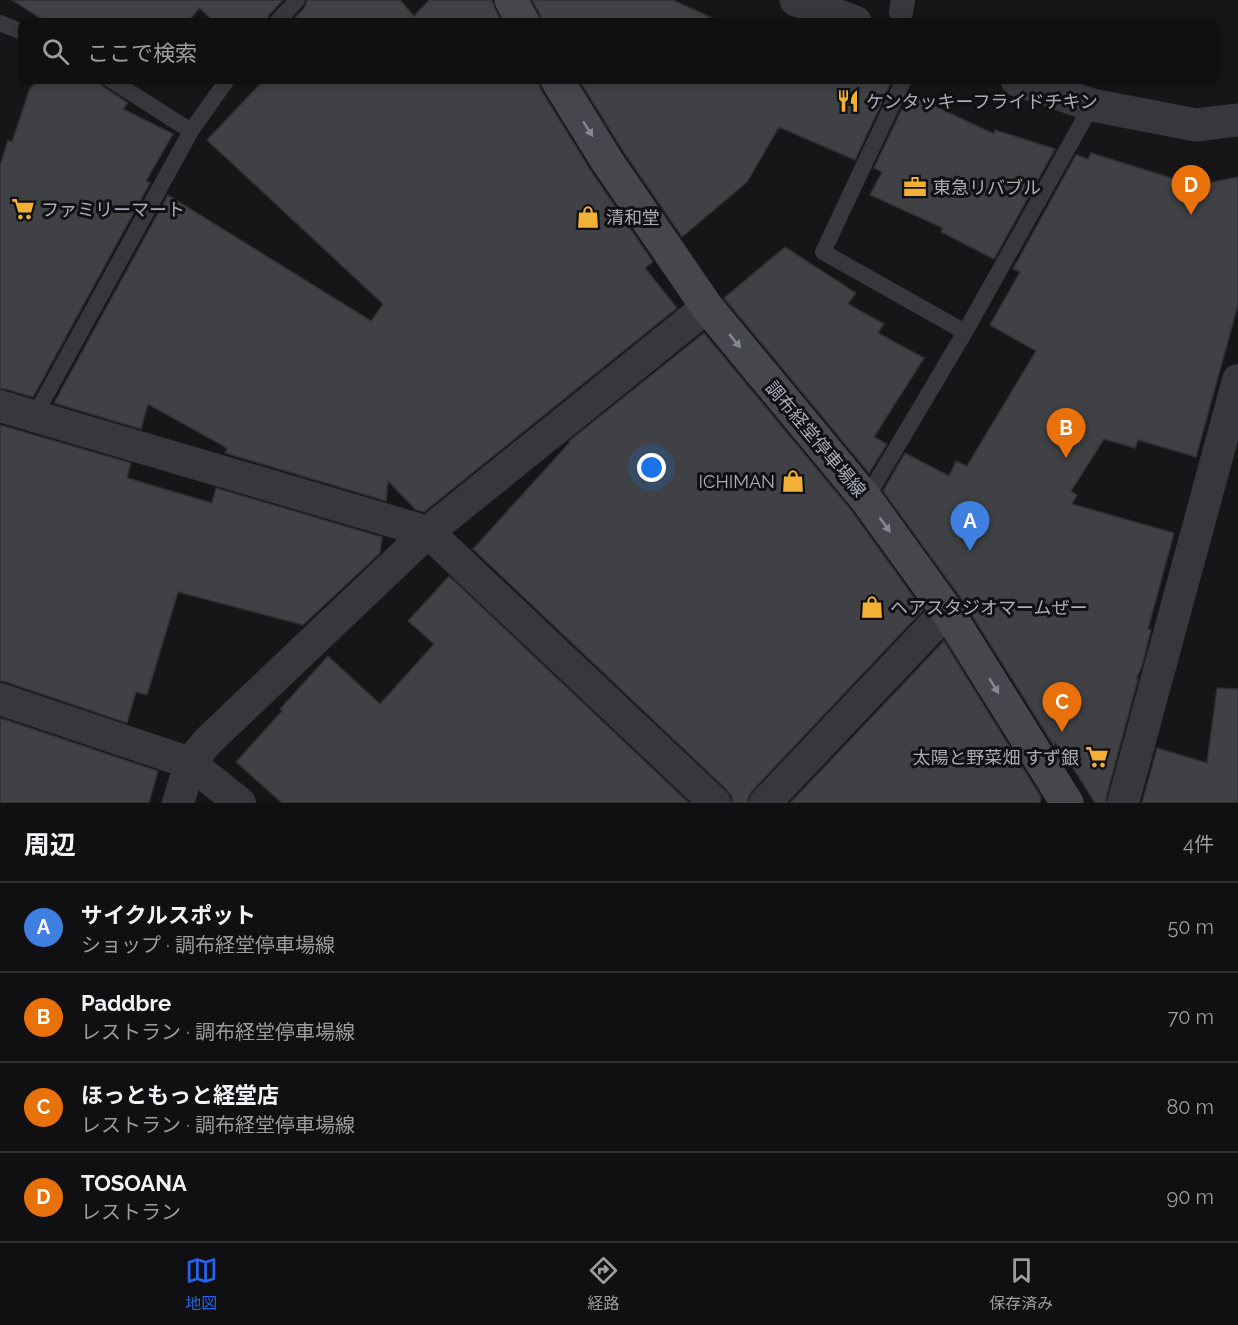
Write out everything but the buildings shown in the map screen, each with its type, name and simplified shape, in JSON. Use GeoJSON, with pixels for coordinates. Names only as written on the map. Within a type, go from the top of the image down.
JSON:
{"type":"FeatureCollection","features":[{"type":"Feature","properties":{"kind":"main road"},"geometry":{"type":"LineString","coordinates":[[511,0],[520,18]]}},
{"type":"Feature","properties":{"kind":"main road","name":"調布経堂停車場線"},"geometry":{"type":"LineString","coordinates":[[560,84],[608,161],[707,307],[866,499],[946,611],[1062,800]]}},
{"type":"Feature","properties":{"kind":"street"},"geometry":{"type":"LineString","coordinates":[[814,3],[846,18]]}},
{"type":"Feature","properties":{"kind":"street"},"geometry":{"type":"LineString","coordinates":[[1029,84],[1092,105],[1197,124],[1238,120]]}},
{"type":"Feature","properties":{"kind":"street"},"geometry":{"type":"LineString","coordinates":[[178,803],[190,763],[207,742],[428,532],[707,307]]}},
{"type":"Feature","properties":{"kind":"street"},"geometry":{"type":"LineString","coordinates":[[1123,803],[1238,380]]}},
{"type":"Feature","properties":{"kind":"street"},"geometry":{"type":"LineString","coordinates":[[0,406],[428,532],[715,803]]}},
{"type":"Feature","properties":{"kind":"street"},"geometry":{"type":"LineString","coordinates":[[765,803],[946,611]]}},
{"type":"Feature","properties":{"kind":"street"},"geometry":{"type":"LineString","coordinates":[[0,699],[190,763],[240,803]]}},
{"type":"Feature","properties":{"kind":"lane"},"geometry":{"type":"LineString","coordinates":[[281,18],[297,0]]}},
{"type":"Feature","properties":{"kind":"lane"},"geometry":{"type":"LineString","coordinates":[[0,23],[18,30]]}},
{"type":"Feature","properties":{"kind":"lane"},"geometry":{"type":"LineString","coordinates":[[117,84],[190,131]]}},
{"type":"Feature","properties":{"kind":"lane"},"geometry":{"type":"LineString","coordinates":[[35,415],[190,131],[224,84]]}},
{"type":"Feature","properties":{"kind":"lane"},"geometry":{"type":"LineString","coordinates":[[902,84],[824,252],[965,332]]}},
{"type":"Feature","properties":{"kind":"lane"},"geometry":{"type":"LineString","coordinates":[[866,499],[965,332],[1092,105]]}},
{"type":"Feature","properties":{"kind":"place","name":"ケンタッキーフライドチキン"},"geometry":{"type":"Point","coordinates":[848,101]}},
{"type":"Feature","properties":{"kind":"place","name":"東急リバブル"},"geometry":{"type":"Point","coordinates":[915,187]}},
{"type":"Feature","properties":{"kind":"place","name":"ファミリーマート"},"geometry":{"type":"Point","coordinates":[23,209]}},
{"type":"Feature","properties":{"kind":"place","name":"TOSOANA"},"geometry":{"type":"Point","coordinates":[1191,215]}},
{"type":"Feature","properties":{"kind":"place","name":"清和堂"},"geometry":{"type":"Point","coordinates":[588,217]}},
{"type":"Feature","properties":{"kind":"place","name":"Paddbre"},"geometry":{"type":"Point","coordinates":[1066,458]}},
{"type":"Feature","properties":{"kind":"place","name":"ICHIMAN"},"geometry":{"type":"Point","coordinates":[793,481]}},
{"type":"Feature","properties":{"kind":"place","name":"サイクルスポット"},"geometry":{"type":"Point","coordinates":[970,551]}},
{"type":"Feature","properties":{"kind":"place","name":"ヘアスタジオマームぜー"},"geometry":{"type":"Point","coordinates":[872,607]}},
{"type":"Feature","properties":{"kind":"place","name":"ほっともっと経堂店"},"geometry":{"type":"Point","coordinates":[1062,732]}},
{"type":"Feature","properties":{"kind":"place","name":"太陽と野菜畑 すず銀"},"geometry":{"type":"Point","coordinates":[1097,757]}}]}
